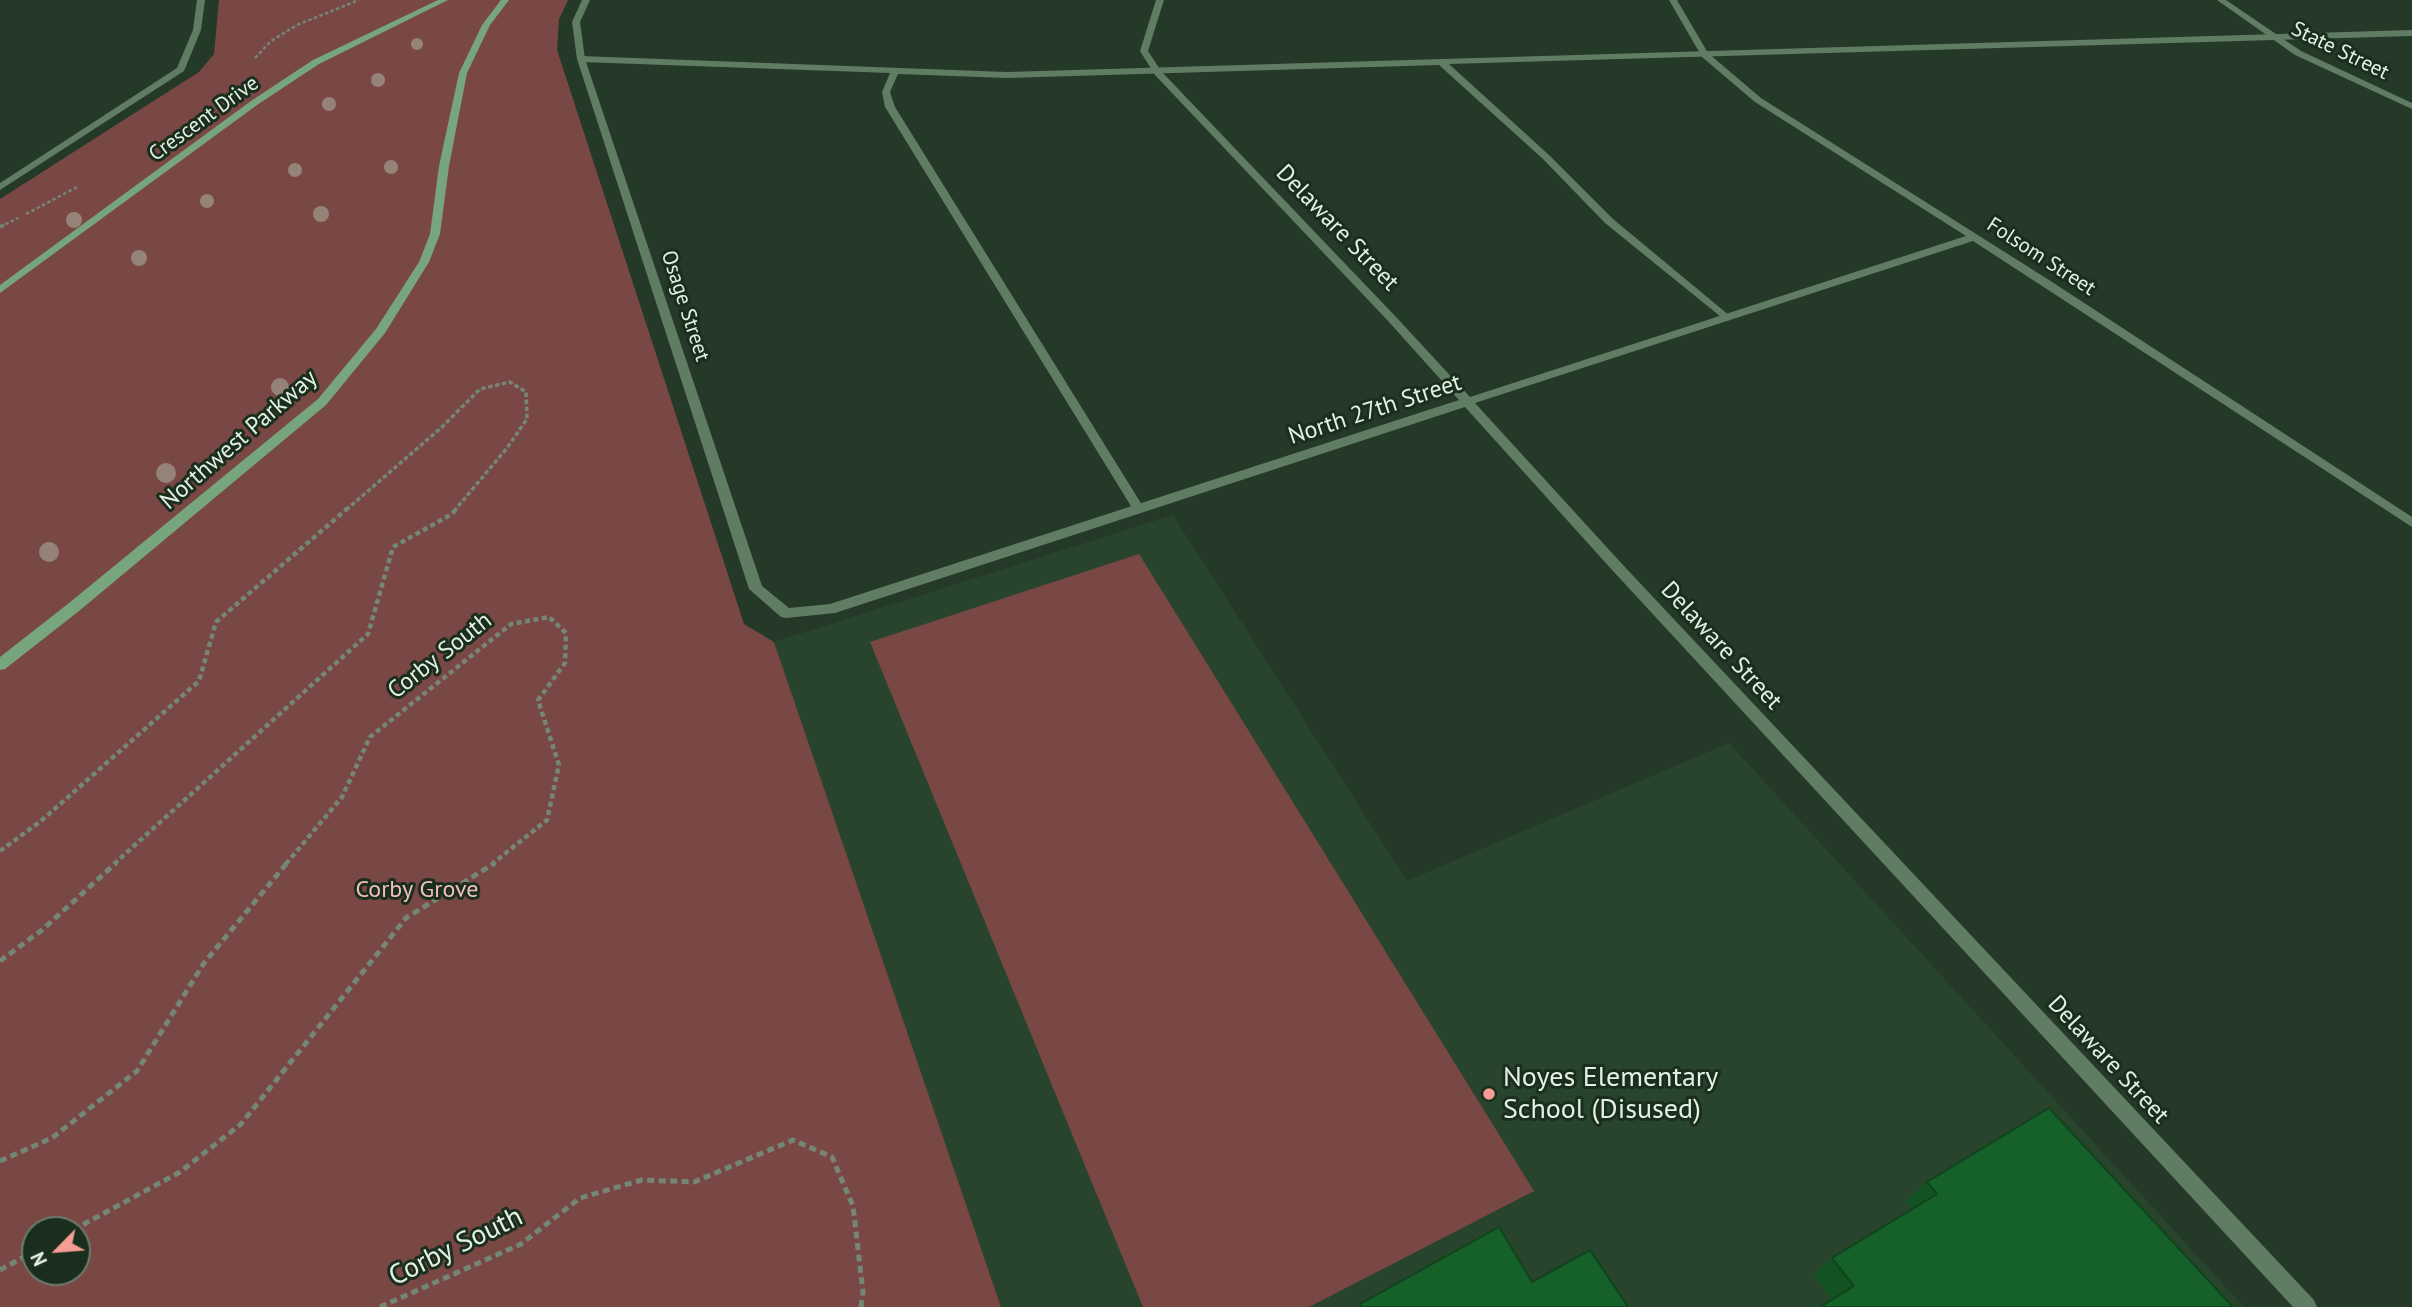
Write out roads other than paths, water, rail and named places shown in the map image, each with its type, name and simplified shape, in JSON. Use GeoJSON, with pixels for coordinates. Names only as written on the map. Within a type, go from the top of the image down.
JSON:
{"type":"FeatureCollection","features":[{"type":"Feature","properties":{"kind":"street"},"geometry":{"type":"LineString","coordinates":[[0,187],[181,69],[197,30],[201,0]]}},
{"type":"Feature","properties":{"kind":"street","name":"Crescent Drive"},"geometry":{"type":"LineString","coordinates":[[0,290],[254,103],[316,62],[444,0]]}},
{"type":"Feature","properties":{"kind":"street","name":"Northwest Parkway"},"geometry":{"type":"LineString","coordinates":[[0,665],[75,607],[322,402],[380,331],[424,262],[435,234],[444,166],[463,73],[486,24],[505,0]]}},
{"type":"Feature","properties":{"kind":"street","name":"Osage Street"},"geometry":{"type":"LineString","coordinates":[[586,0],[576,22],[581,59],[756,589],[786,613]]}},
{"type":"Feature","properties":{"kind":"street","name":"Delaware Street"},"geometry":{"type":"LineString","coordinates":[[1160,0],[1144,51],[1158,73],[2307,1307]]}},
{"type":"Feature","properties":{"kind":"street","name":"Folsom Street"},"geometry":{"type":"LineString","coordinates":[[1673,0],[1705,55],[1758,100],[1975,237],[2412,523]]}},
{"type":"Feature","properties":{"kind":"street","name":"State Street"},"geometry":{"type":"LineString","coordinates":[[2221,0],[2298,53],[2412,106]]}},
{"type":"Feature","properties":{"kind":"street"},"geometry":{"type":"LineString","coordinates":[[581,59],[1007,75],[1158,73],[2412,33]]}},
{"type":"Feature","properties":{"kind":"street"},"geometry":{"type":"LineString","coordinates":[[1443,64],[1546,157],[1609,221],[1726,318]]}},
{"type":"Feature","properties":{"kind":"street"},"geometry":{"type":"LineString","coordinates":[[895,71],[886,92],[890,107],[1139,508]]}},
{"type":"Feature","properties":{"kind":"street","name":"North 27th Street"},"geometry":{"type":"LineString","coordinates":[[786,613],[831,609],[1975,237]]}},
{"type":"Feature","properties":{"kind":"place","name":"Noyes Elementary School (Disused)"},"geometry":{"type":"Point","coordinates":[1489,1094]}},
{"type":"Feature","properties":{"kind":"park label","name":"Corby Grove"},"geometry":{"type":"Point","coordinates":[417,890]}}]}
